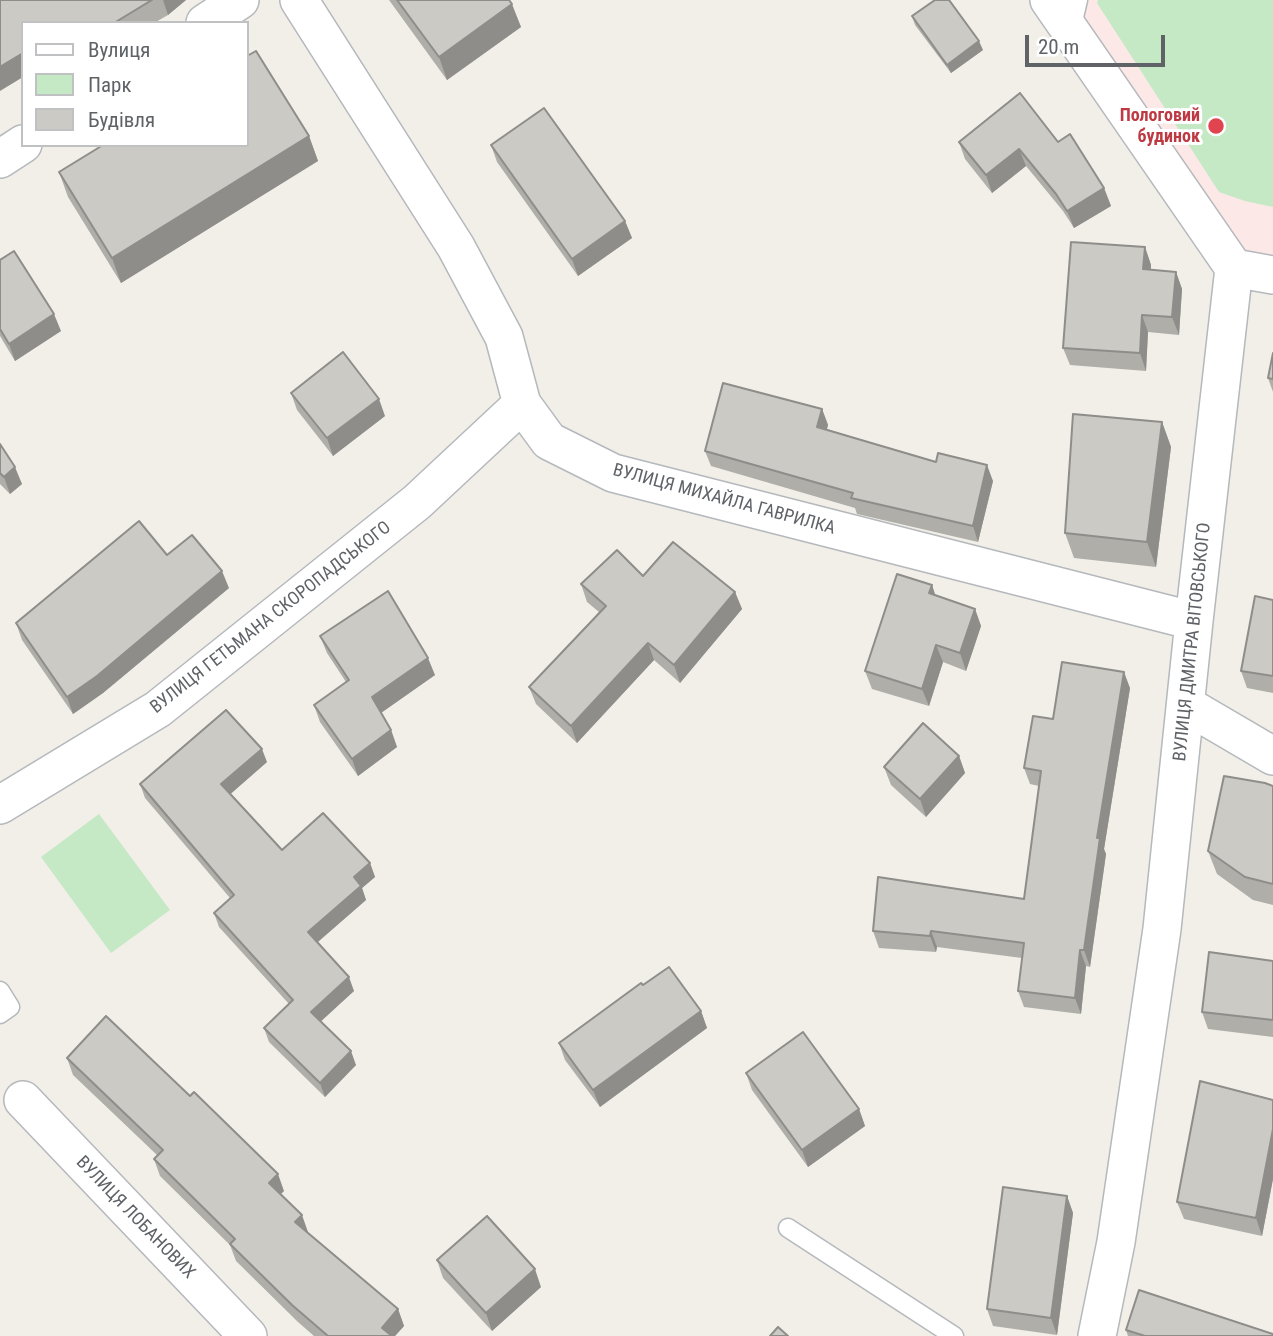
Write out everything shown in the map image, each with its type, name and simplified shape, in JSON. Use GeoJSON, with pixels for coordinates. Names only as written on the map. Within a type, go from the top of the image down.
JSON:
{"type":"FeatureCollection","features":[{"type":"Feature","properties":{"kind":"street"},"geometry":{"type":"LineString","coordinates":[[208,21],[240,0]]}},
{"type":"Feature","properties":{"kind":"street","name":"ВУЛИЦЯ МИХАЙЛА ГАВРИЛКА"},"geometry":{"type":"LineString","coordinates":[[299,0],[456,247],[504,337],[522,404],[549,441],[613,473],[1194,621]]}},
{"type":"Feature","properties":{"kind":"street"},"geometry":{"type":"LineString","coordinates":[[1049,0],[1074,15],[1234,268],[1273,275]]}},
{"type":"Feature","properties":{"kind":"street"},"geometry":{"type":"LineString","coordinates":[[0,159],[21,145]]}},
{"type":"Feature","properties":{"kind":"street","name":"ВУЛИЦЯ ДМИТРА ВІТОВСЬКОГО"},"geometry":{"type":"LineString","coordinates":[[1097,1336],[1116,1242],[1160,942],[1234,268]]}},
{"type":"Feature","properties":{"kind":"street","name":"ВУЛИЦЯ ГЕТЬМАНА СКОРОПАДСЬКОГО"},"geometry":{"type":"LineString","coordinates":[[0,805],[158,709],[417,502],[522,404]]}},
{"type":"Feature","properties":{"kind":"street"},"geometry":{"type":"LineString","coordinates":[[1186,705],[1273,756]]}},
{"type":"Feature","properties":{"kind":"street","name":"ВУЛИЦЯ ЛОБАНОВИХ"},"geometry":{"type":"LineString","coordinates":[[23,1100],[248,1336]]}},
{"type":"Feature","properties":{"kind":"lane"},"geometry":{"type":"LineString","coordinates":[[0,991],[10,1007],[0,1014]]}},
{"type":"Feature","properties":{"kind":"lane"},"geometry":{"type":"LineString","coordinates":[[788,1228],[954,1336]]}},
{"type":"Feature","properties":{"kind":"shaded area","name":"Пологовий будинок"},"geometry":{"type":"Polygon","coordinates":[[[1072,0],[1273,0],[1273,258],[1245,253],[1072,0]]]}},
{"type":"Feature","properties":{"kind":"green space","name":"Пологовий будинок"},"geometry":{"type":"Polygon","coordinates":[[[1098,0],[1273,0],[1273,207],[1219,192],[1097,3],[1098,0]]]}},
{"type":"Feature","properties":{"kind":"green space"},"geometry":{"type":"Polygon","coordinates":[[[99,814],[170,910],[111,953],[41,857],[99,814]]]}},
{"type":"Feature","properties":{"kind":"building"},"geometry":{"type":"Polygon","coordinates":[[[0,0],[152,0],[117,21],[21,21],[21,54],[0,67],[0,0]]]}},
{"type":"Feature","properties":{"kind":"building"},"geometry":{"type":"Polygon","coordinates":[[[397,0],[509,0],[512,4],[439,57],[397,0]]]}},
{"type":"Feature","properties":{"kind":"building"},"geometry":{"type":"Polygon","coordinates":[[[935,0],[949,0],[979,41],[947,65],[912,16],[935,0]]]}},
{"type":"Feature","properties":{"kind":"building"},"geometry":{"type":"Polygon","coordinates":[[[256,51],[309,136],[112,258],[59,172],[100,147],[248,147],[248,55],[256,51]]]}},
{"type":"Feature","properties":{"kind":"building"},"geometry":{"type":"Polygon","coordinates":[[[1020,93],[1058,142],[1070,134],[1104,188],[1067,211],[1019,149],[986,175],[959,142],[1020,93]]]}},
{"type":"Feature","properties":{"kind":"building"},"geometry":{"type":"Polygon","coordinates":[[[544,108],[625,221],[572,259],[491,145],[544,108]]]}},
{"type":"Feature","properties":{"kind":"building"},"geometry":{"type":"Polygon","coordinates":[[[1071,242],[1145,247],[1143,269],[1176,272],[1172,317],[1142,315],[1140,353],[1063,348],[1071,242]]]}},
{"type":"Feature","properties":{"kind":"building"},"geometry":{"type":"Polygon","coordinates":[[[14,251],[54,314],[9,344],[0,329],[0,260],[14,251]]]}},
{"type":"Feature","properties":{"kind":"building"},"geometry":{"type":"Polygon","coordinates":[[[343,352],[379,399],[327,438],[291,393],[343,352]]]}},
{"type":"Feature","properties":{"kind":"building"},"geometry":{"type":"Polygon","coordinates":[[[1273,353],[1273,379],[1268,378],[1273,353]]]}},
{"type":"Feature","properties":{"kind":"building"},"geometry":{"type":"Polygon","coordinates":[[[723,383],[822,409],[817,427],[936,462],[938,453],[987,465],[973,526],[851,498],[853,493],[705,451],[723,383]]]}},
{"type":"Feature","properties":{"kind":"building"},"geometry":{"type":"Polygon","coordinates":[[[1073,414],[1162,422],[1147,542],[1065,533],[1073,414]]]}},
{"type":"Feature","properties":{"kind":"building"},"geometry":{"type":"Polygon","coordinates":[[[0,444],[15,467],[4,477],[0,473],[0,444]]]}},
{"type":"Feature","properties":{"kind":"building"},"geometry":{"type":"Polygon","coordinates":[[[139,521],[167,555],[192,535],[222,571],[97,676],[67,697],[16,623],[139,521]]]}},
{"type":"Feature","properties":{"kind":"building"},"geometry":{"type":"Polygon","coordinates":[[[673,542],[735,592],[674,665],[648,643],[571,726],[529,687],[606,606],[581,584],[617,550],[643,576],[673,542]]]}},
{"type":"Feature","properties":{"kind":"building"},"geometry":{"type":"Polygon","coordinates":[[[897,574],[932,585],[929,593],[975,609],[960,653],[936,645],[922,689],[865,671],[897,574]]]}},
{"type":"Feature","properties":{"kind":"building"},"geometry":{"type":"Polygon","coordinates":[[[388,591],[428,658],[372,697],[391,730],[352,759],[314,705],[349,680],[320,636],[388,591]]]}},
{"type":"Feature","properties":{"kind":"building"},"geometry":{"type":"Polygon","coordinates":[[[1255,596],[1273,600],[1273,676],[1241,671],[1255,596]]]}},
{"type":"Feature","properties":{"kind":"building"},"geometry":{"type":"Polygon","coordinates":[[[1062,662],[1124,672],[1097,838],[1100,838],[1084,950],[1080,950],[1075,998],[1018,991],[1024,943],[931,931],[930,936],[873,931],[878,877],[1024,899],[1041,771],[1024,768],[1033,716],[1053,719],[1062,662]]]}},
{"type":"Feature","properties":{"kind":"building"},"geometry":{"type":"Polygon","coordinates":[[[226,710],[262,749],[221,784],[282,850],[323,813],[370,863],[354,877],[361,886],[308,932],[349,977],[311,1012],[351,1051],[320,1083],[264,1028],[293,1000],[214,913],[234,895],[140,784],[226,710]]]}},
{"type":"Feature","properties":{"kind":"building"},"geometry":{"type":"Polygon","coordinates":[[[923,723],[959,756],[920,799],[884,767],[923,723]]]}},
{"type":"Feature","properties":{"kind":"building"},"geometry":{"type":"Polygon","coordinates":[[[1224,776],[1273,786],[1273,884],[1245,877],[1208,851],[1224,776]]]}},
{"type":"Feature","properties":{"kind":"building"},"geometry":{"type":"Polygon","coordinates":[[[1209,952],[1273,961],[1273,1020],[1202,1012],[1209,952]]]}},
{"type":"Feature","properties":{"kind":"building"},"geometry":{"type":"Polygon","coordinates":[[[669,967],[701,1011],[593,1090],[559,1043],[641,983],[643,985],[669,967]]]}},
{"type":"Feature","properties":{"kind":"building"},"geometry":{"type":"Polygon","coordinates":[[[106,1016],[190,1096],[194,1092],[278,1174],[269,1183],[302,1215],[295,1222],[398,1309],[382,1328],[392,1336],[328,1336],[230,1244],[235,1239],[154,1159],[163,1150],[67,1058],[106,1016]]]}},
{"type":"Feature","properties":{"kind":"building"},"geometry":{"type":"Polygon","coordinates":[[[803,1032],[859,1109],[802,1150],[746,1073],[803,1032]]]}},
{"type":"Feature","properties":{"kind":"building"},"geometry":{"type":"Polygon","coordinates":[[[1200,1081],[1273,1100],[1273,1129],[1256,1218],[1177,1202],[1200,1081]]]}},
{"type":"Feature","properties":{"kind":"building"},"geometry":{"type":"Polygon","coordinates":[[[1003,1187],[1067,1196],[1051,1318],[987,1309],[1003,1187]]]}},
{"type":"Feature","properties":{"kind":"building"},"geometry":{"type":"Polygon","coordinates":[[[487,1216],[535,1269],[486,1313],[437,1260],[487,1216]]]}},
{"type":"Feature","properties":{"kind":"building"},"geometry":{"type":"Polygon","coordinates":[[[1139,1290],[1273,1336],[1145,1336],[1126,1330],[1139,1290]]]}},
{"type":"Feature","properties":{"kind":"building"},"geometry":{"type":"Polygon","coordinates":[[[778,1327],[788,1336],[770,1336],[778,1327]]]}},
{"type":"Feature","properties":{"kind":"place","name":"Пологовий будинок"},"geometry":{"type":"Point","coordinates":[1216,126]}}]}
